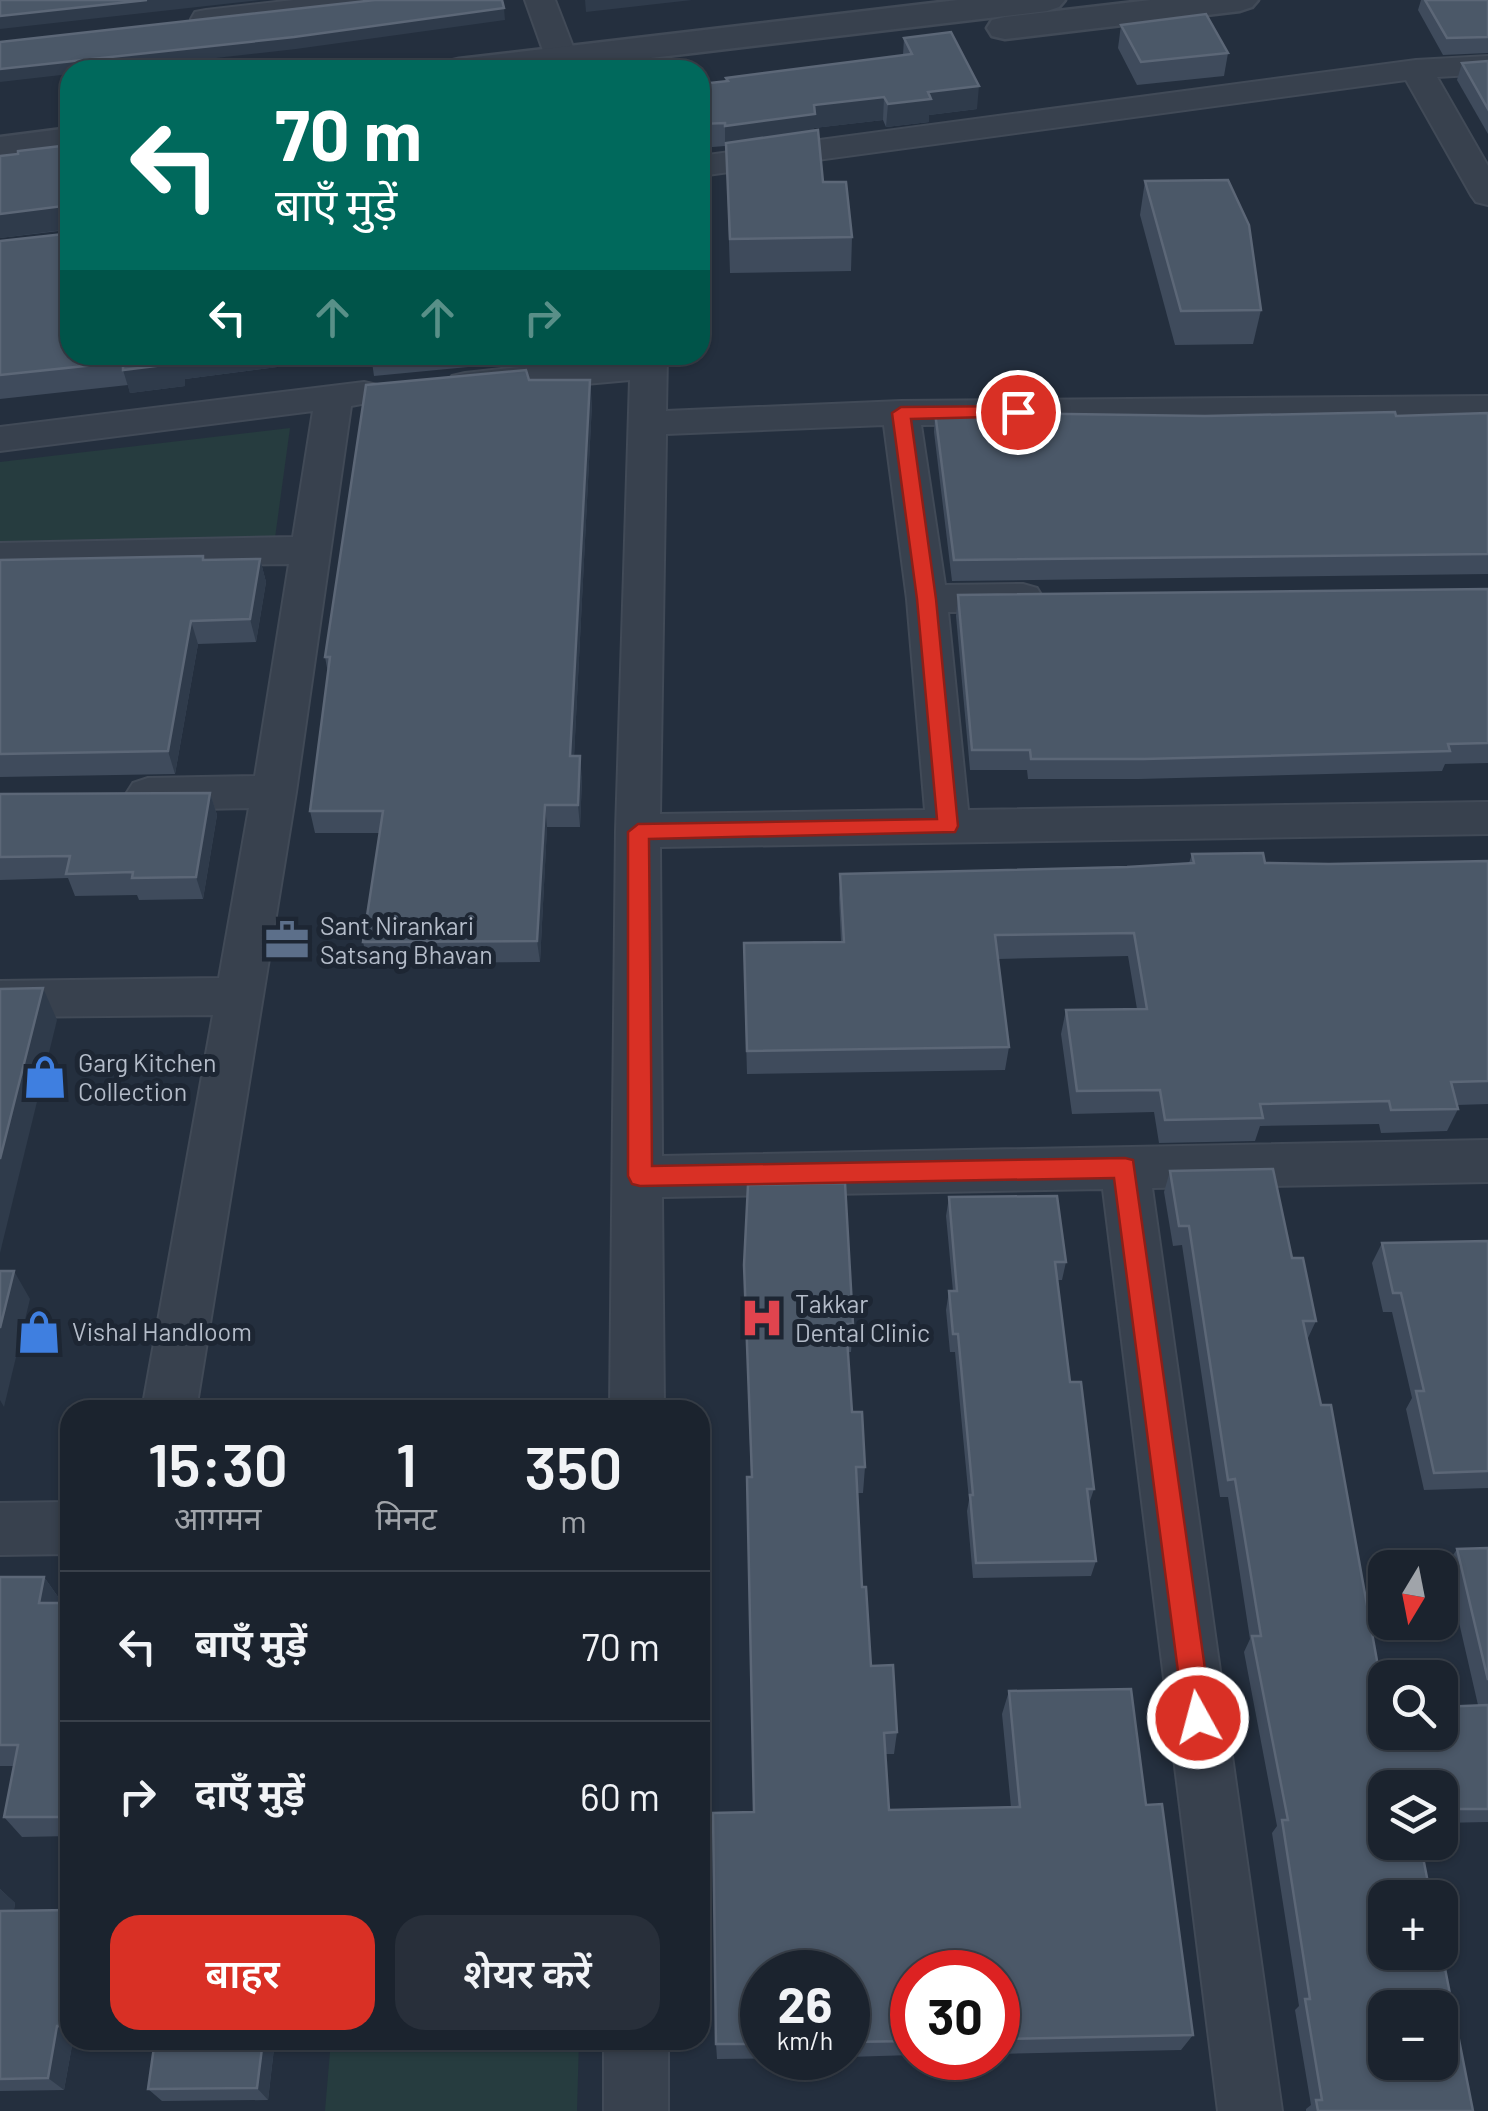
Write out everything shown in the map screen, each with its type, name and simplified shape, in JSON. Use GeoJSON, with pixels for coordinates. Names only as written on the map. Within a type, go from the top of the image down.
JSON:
{"type":"FeatureCollection","features":[{"type":"Feature","properties":{"kind":"street"},"geometry":{"type":"LineString","coordinates":[[178,22],[376,0]]}},
{"type":"Feature","properties":{"kind":"street"},"geometry":{"type":"LineString","coordinates":[[540,0],[562,60]]}},
{"type":"Feature","properties":{"kind":"street"},"geometry":{"type":"LineString","coordinates":[[594,60],[1046,0]]}},
{"type":"Feature","properties":{"kind":"street"},"geometry":{"type":"LineString","coordinates":[[710,63],[1240,0]]}},
{"type":"Feature","properties":{"kind":"street"},"geometry":{"type":"LineString","coordinates":[[710,165],[1416,70],[1488,65]]}},
{"type":"Feature","properties":{"kind":"street"},"geometry":{"type":"LineString","coordinates":[[1416,70],[1488,195]]}},
{"type":"Feature","properties":{"kind":"street"},"geometry":{"type":"LineString","coordinates":[[0,124],[60,117]]}},
{"type":"Feature","properties":{"kind":"street"},"geometry":{"type":"LineString","coordinates":[[0,148],[60,141]]}},
{"type":"Feature","properties":{"kind":"street"},"geometry":{"type":"LineString","coordinates":[[432,387],[616,365]]}},
{"type":"Feature","properties":{"kind":"street"},"geometry":{"type":"LineString","coordinates":[[637,1400],[638,832],[649,365]]}},
{"type":"Feature","properties":{"kind":"street"},"geometry":{"type":"LineString","coordinates":[[0,440],[393,390]]}},
{"type":"Feature","properties":{"kind":"street"},"geometry":{"type":"LineString","coordinates":[[171,1400],[274,792],[334,396]]}},
{"type":"Feature","properties":{"kind":"street"},"geometry":{"type":"LineString","coordinates":[[648,423],[901,413],[1488,408]]}},
{"type":"Feature","properties":{"kind":"street"},"geometry":{"type":"LineString","coordinates":[[901,413],[927,599],[948,826]]}},
{"type":"Feature","properties":{"kind":"street"},"geometry":{"type":"LineString","coordinates":[[0,556],[308,550]]}},
{"type":"Feature","properties":{"kind":"street"},"geometry":{"type":"LineString","coordinates":[[927,599],[1062,598]]}},
{"type":"Feature","properties":{"kind":"street"},"geometry":{"type":"LineString","coordinates":[[118,795],[274,792]]}},
{"type":"Feature","properties":{"kind":"street"},"geometry":{"type":"LineString","coordinates":[[638,832],[1488,818]]}},
{"type":"Feature","properties":{"kind":"street"},"geometry":{"type":"LineString","coordinates":[[0,999],[238,996]]}},
{"type":"Feature","properties":{"kind":"street"},"geometry":{"type":"LineString","coordinates":[[640,1176],[1488,1161]]}},
{"type":"Feature","properties":{"kind":"street"},"geometry":{"type":"LineString","coordinates":[[1125,1168],[1250,2111]]}},
{"type":"Feature","properties":{"kind":"street"},"geometry":{"type":"LineString","coordinates":[[0,1529],[60,1528]]}},
{"type":"Feature","properties":{"kind":"street"},"geometry":{"type":"LineString","coordinates":[[636,2050],[636,2111]]}},
{"type":"Feature","properties":{"kind":"green space"},"geometry":{"type":"Polygon","coordinates":[[[290,428],[275,538],[0,543],[0,462],[290,428]]]}},
{"type":"Feature","properties":{"kind":"green space"},"geometry":{"type":"Polygon","coordinates":[[[330,2050],[579,2050],[577,2111],[325,2111],[330,2050]]]}},
{"type":"Feature","properties":{"kind":"building"},"geometry":{"type":"Polygon","coordinates":[[[0,0],[147,0],[0,16],[0,0]]]}},
{"type":"Feature","properties":{"kind":"building"},"geometry":{"type":"Polygon","coordinates":[[[375,0],[502,0],[504,8],[294,37],[0,69],[0,42],[375,0]]]}},
{"type":"Feature","properties":{"kind":"building"},"geometry":{"type":"Polygon","coordinates":[[[1425,0],[1488,0],[1488,37],[1447,38],[1425,0]]]}},
{"type":"Feature","properties":{"kind":"building"},"geometry":{"type":"Polygon","coordinates":[[[1206,14],[1228,53],[1141,62],[1121,25],[1206,14]]]}},
{"type":"Feature","properties":{"kind":"building"},"geometry":{"type":"Polygon","coordinates":[[[951,32],[979,86],[928,92],[931,99],[888,104],[884,97],[814,105],[815,114],[725,126],[710,124],[710,83],[912,54],[904,38],[951,32]]]}},
{"type":"Feature","properties":{"kind":"building"},"geometry":{"type":"Polygon","coordinates":[[[1488,61],[1488,109],[1462,63],[1488,61]]]}},
{"type":"Feature","properties":{"kind":"building"},"geometry":{"type":"Polygon","coordinates":[[[818,130],[823,182],[846,182],[852,237],[730,239],[726,143],[818,130]]]}},
{"type":"Feature","properties":{"kind":"building"},"geometry":{"type":"Polygon","coordinates":[[[60,146],[60,206],[0,214],[0,156],[60,146]]]}},
{"type":"Feature","properties":{"kind":"building"},"geometry":{"type":"Polygon","coordinates":[[[1228,180],[1249,225],[1261,310],[1181,311],[1145,181],[1228,180]]]}},
{"type":"Feature","properties":{"kind":"building"},"geometry":{"type":"Polygon","coordinates":[[[60,234],[60,365],[95,365],[0,375],[0,241],[60,234]]]}},
{"type":"Feature","properties":{"kind":"building"},"geometry":{"type":"Polygon","coordinates":[[[123,365],[164,365],[123,370],[123,365]]]}},
{"type":"Feature","properties":{"kind":"building"},"geometry":{"type":"Polygon","coordinates":[[[526,370],[529,380],[590,380],[570,756],[580,756],[578,805],[545,805],[537,941],[363,942],[383,811],[310,811],[330,657],[325,657],[366,385],[526,370]]]}},
{"type":"Feature","properties":{"kind":"building"},"geometry":{"type":"Polygon","coordinates":[[[935,412],[1205,416],[1488,413],[1488,554],[954,560],[935,412]]]}},
{"type":"Feature","properties":{"kind":"building"},"geometry":{"type":"Polygon","coordinates":[[[203,556],[203,560],[260,559],[250,619],[191,621],[168,751],[0,754],[0,560],[203,556]]]}},
{"type":"Feature","properties":{"kind":"building"},"geometry":{"type":"Polygon","coordinates":[[[1488,589],[1488,743],[1448,744],[1450,751],[1144,759],[1031,759],[1030,750],[972,750],[958,595],[1488,589]]]}},
{"type":"Feature","properties":{"kind":"building"},"geometry":{"type":"Polygon","coordinates":[[[210,793],[196,877],[132,878],[133,872],[66,874],[70,856],[0,857],[0,794],[210,793]]]}},
{"type":"Feature","properties":{"kind":"building"},"geometry":{"type":"Polygon","coordinates":[[[1263,853],[1265,863],[1488,861],[1488,1081],[1451,1082],[1458,1109],[1391,1110],[1389,1101],[1260,1104],[1263,1118],[1165,1120],[1160,1090],[1077,1091],[1066,1010],[1147,1009],[1134,933],[995,935],[1009,1047],[747,1051],[744,943],[844,942],[840,874],[1127,867],[1194,863],[1192,854],[1263,853]]]}},
{"type":"Feature","properties":{"kind":"building"},"geometry":{"type":"Polygon","coordinates":[[[43,988],[0,1159],[0,989],[43,988]]]}},
{"type":"Feature","properties":{"kind":"building"},"geometry":{"type":"Polygon","coordinates":[[[1273,1169],[1292,1258],[1303,1258],[1316,1321],[1303,1321],[1321,1405],[1331,1405],[1368,1611],[1368,1640],[1373,1640],[1377,1660],[1368,1660],[1368,1750],[1458,1750],[1458,1706],[1488,1705],[1488,1809],[1458,1809],[1458,1770],[1368,1770],[1368,1860],[1424,1860],[1427,1880],[1368,1880],[1368,1970],[1445,1970],[1449,1990],[1368,1990],[1368,2080],[1458,2080],[1458,2035],[1473,2111],[1318,2111],[1316,2100],[1322,2100],[1305,1999],[1310,1999],[1282,1820],[1288,1820],[1252,1636],[1261,1636],[1235,1479],[1228,1480],[1189,1226],[1179,1226],[1170,1171],[1273,1169]]]}},
{"type":"Feature","properties":{"kind":"building"},"geometry":{"type":"Polygon","coordinates":[[[845,1183],[853,1324],[846,1324],[852,1412],[862,1412],[865,1467],[856,1467],[862,1587],[866,1587],[871,1666],[893,1665],[897,1732],[884,1733],[889,1810],[1020,1807],[1009,1691],[1131,1689],[1146,1805],[1162,1804],[1193,2035],[1020,2039],[1020,1950],[890,1950],[890,2041],[870,2042],[870,1950],[740,1950],[740,2044],[716,2044],[713,1813],[754,1812],[747,1477],[752,1477],[744,1265],[748,1185],[845,1183]]]}},
{"type":"Feature","properties":{"kind":"building"},"geometry":{"type":"Polygon","coordinates":[[[1057,1196],[1066,1262],[1055,1262],[1070,1382],[1081,1382],[1094,1489],[1087,1489],[1096,1561],[976,1563],[958,1334],[953,1334],[949,1291],[957,1291],[949,1197],[1057,1196]]]}},
{"type":"Feature","properties":{"kind":"building"},"geometry":{"type":"Polygon","coordinates":[[[1488,1241],[1488,1471],[1434,1473],[1416,1391],[1424,1391],[1401,1293],[1393,1293],[1382,1243],[1488,1241]]]}},
{"type":"Feature","properties":{"kind":"building"},"geometry":{"type":"Polygon","coordinates":[[[0,1271],[14,1271],[0,1328],[0,1271]]]}},
{"type":"Feature","properties":{"kind":"building"},"geometry":{"type":"Polygon","coordinates":[[[1488,1548],[1488,1680],[1458,1550],[1488,1548]]]}},
{"type":"Feature","properties":{"kind":"building"},"geometry":{"type":"Polygon","coordinates":[[[0,1577],[44,1577],[39,1603],[60,1603],[60,1817],[4,1817],[18,1745],[0,1745],[0,1577]]]}},
{"type":"Feature","properties":{"kind":"building"},"geometry":{"type":"Polygon","coordinates":[[[60,1910],[60,2026],[48,2078],[0,2079],[0,1911],[60,1910]]]}},
{"type":"Feature","properties":{"kind":"building"},"geometry":{"type":"Polygon","coordinates":[[[154,2050],[262,2050],[257,2088],[148,2089],[154,2050]]]}},
{"type":"Feature","properties":{"kind":"place","name":"Sant Nirankari Satsang Bhavan"},"geometry":{"type":"Point","coordinates":[287,940]}},
{"type":"Feature","properties":{"kind":"place","name":"Garg Kitchen Collection"},"geometry":{"type":"Point","coordinates":[45,1077]}},
{"type":"Feature","properties":{"kind":"place","name":"Takkar Dental Clinic"},"geometry":{"type":"Point","coordinates":[762,1318]}},
{"type":"Feature","properties":{"kind":"place","name":"Vishal Handloom"},"geometry":{"type":"Point","coordinates":[39,1332]}},
{"type":"Feature","properties":{"kind":"route"},"geometry":{"type":"LineString","coordinates":[[1018,412],[901,413],[927,599],[948,826],[638,832],[640,1176],[1125,1168],[1198,1718]]}}]}
